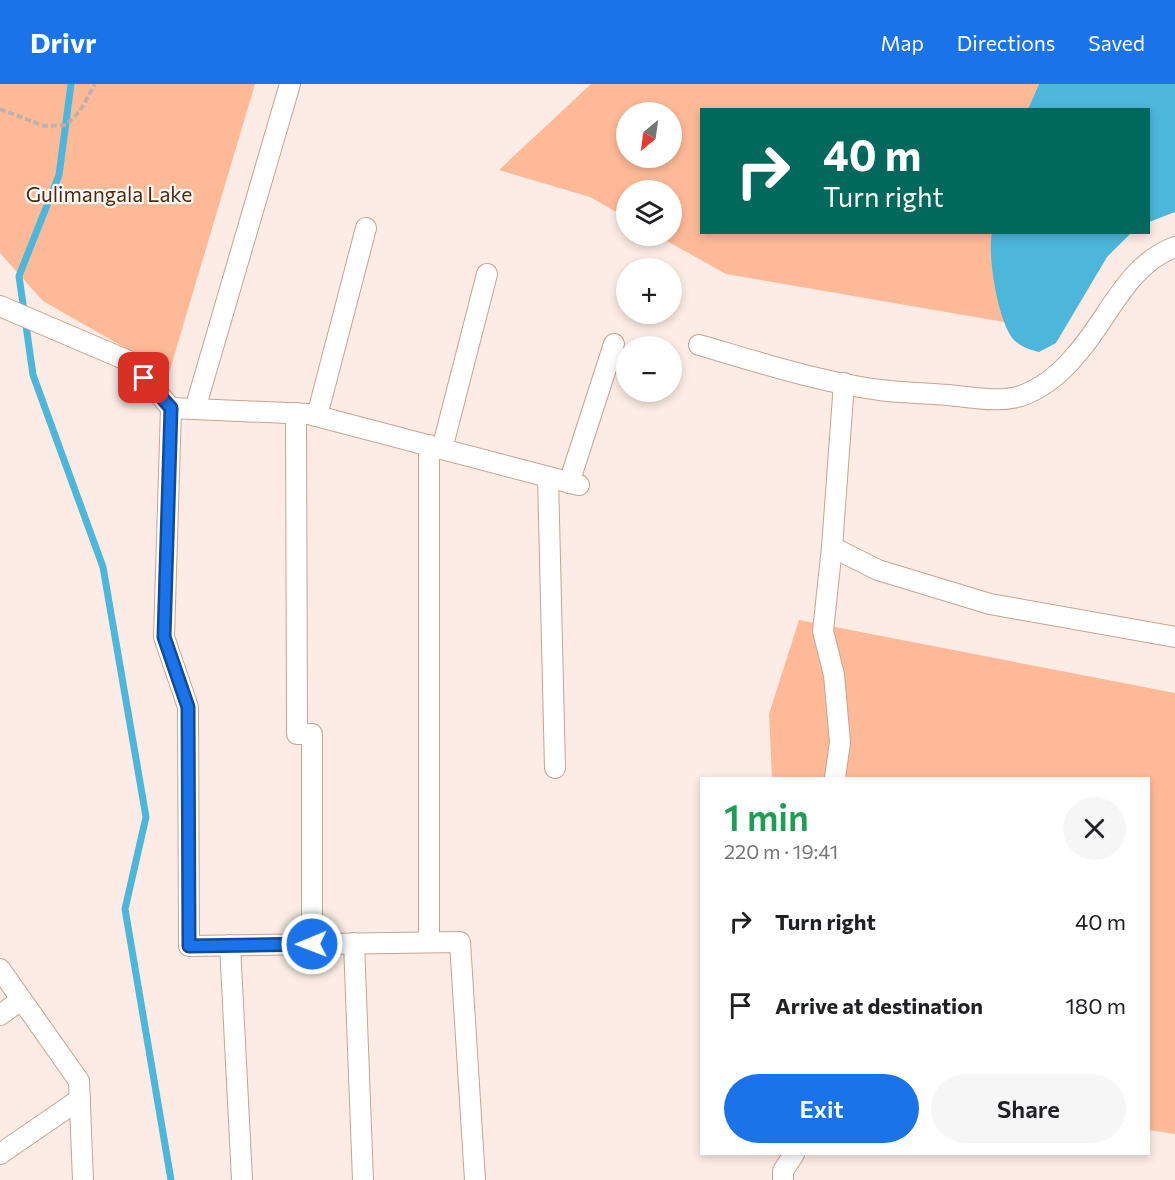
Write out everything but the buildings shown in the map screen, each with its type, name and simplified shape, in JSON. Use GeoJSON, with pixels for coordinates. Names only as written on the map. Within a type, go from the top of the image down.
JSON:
{"type":"FeatureCollection","features":[{"type":"Feature","properties":{"kind":"street"},"geometry":{"type":"LineString","coordinates":[[195,409],[290,84]]}},
{"type":"Feature","properties":{"kind":"street"},"geometry":{"type":"LineString","coordinates":[[317,416],[366,228]]}},
{"type":"Feature","properties":{"kind":"street"},"geometry":{"type":"LineString","coordinates":[[699,345],[879,390],[992,399],[1019,396],[1041,387],[1062,371],[1095,332],[1139,271],[1152,259],[1175,247]]}},
{"type":"Feature","properties":{"kind":"street"},"geometry":{"type":"LineString","coordinates":[[429,942],[435,447],[487,274]]}},
{"type":"Feature","properties":{"kind":"street"},"geometry":{"type":"LineString","coordinates":[[0,306],[130,362],[171,408],[164,637],[188,707],[189,946],[460,942],[475,1180]]}},
{"type":"Feature","properties":{"kind":"street"},"geometry":{"type":"LineString","coordinates":[[171,408],[296,413],[317,416],[574,484],[614,344]]}},
{"type":"Feature","properties":{"kind":"street"},"geometry":{"type":"LineString","coordinates":[[835,777],[840,742],[834,675],[823,631],[832,547],[844,382]]}},
{"type":"Feature","properties":{"kind":"street"},"geometry":{"type":"LineString","coordinates":[[296,413],[297,734],[312,734],[312,944]]}},
{"type":"Feature","properties":{"kind":"street"},"geometry":{"type":"LineString","coordinates":[[548,477],[555,768]]}},
{"type":"Feature","properties":{"kind":"street"},"geometry":{"type":"LineString","coordinates":[[832,547],[878,570],[990,604],[1175,637]]}},
{"type":"Feature","properties":{"kind":"street"},"geometry":{"type":"LineString","coordinates":[[354,943],[363,1180]]}},
{"type":"Feature","properties":{"kind":"street"},"geometry":{"type":"LineString","coordinates":[[230,945],[242,1180]]}},
{"type":"Feature","properties":{"kind":"street"},"geometry":{"type":"LineString","coordinates":[[0,969],[79,1081],[82,1180]]}},
{"type":"Feature","properties":{"kind":"street"},"geometry":{"type":"LineString","coordinates":[[0,1015],[21,1000]]}},
{"type":"Feature","properties":{"kind":"street"},"geometry":{"type":"LineString","coordinates":[[0,1154],[80,1099]]}},
{"type":"Feature","properties":{"kind":"street"},"geometry":{"type":"LineString","coordinates":[[783,1180],[783,1171],[793,1155]]}},
{"type":"Feature","properties":{"kind":"path"},"geometry":{"type":"LineString","coordinates":[[0,109],[44,126],[66,125],[80,111],[95,84]]}},
{"type":"Feature","properties":{"kind":"green space","name":"Gulimangala Lake"},"geometry":{"type":"Polygon","coordinates":[[[0,84],[255,84],[169,373],[43,301],[0,253],[0,84]]]}},
{"type":"Feature","properties":{"kind":"green space"},"geometry":{"type":"Polygon","coordinates":[[[591,84],[1039,84],[1028,108],[700,108],[700,234],[992,234],[995,279],[1004,322],[726,274],[676,246],[682,246],[682,180],[616,180],[616,212],[590,197],[499,170],[591,84]]]}},
{"type":"Feature","properties":{"kind":"green space"},"geometry":{"type":"Polygon","coordinates":[[[799,620],[1175,693],[1175,1134],[1150,1130],[1150,777],[772,777],[769,714],[799,620]]]}},
{"type":"Feature","properties":{"kind":"water"},"geometry":{"type":"Polygon","coordinates":[[[1039,84],[1175,84],[1175,212],[1150,222],[1150,108],[1028,108],[1039,84]]]}},
{"type":"Feature","properties":{"kind":"water"},"geometry":{"type":"Polygon","coordinates":[[[992,234],[1130,234],[1107,257],[1056,343],[1039,352],[1020,345],[1008,331],[995,288],[992,234]]]}},
{"type":"Feature","properties":{"kind":"waterway"},"geometry":{"type":"LineString","coordinates":[[71,84],[59,175],[19,276],[33,375],[103,567],[146,817],[125,909],[171,1180]]}},
{"type":"Feature","properties":{"kind":"route"},"geometry":{"type":"LineString","coordinates":[[144,378],[171,408],[164,637],[188,707],[189,946],[312,944]]}}]}
